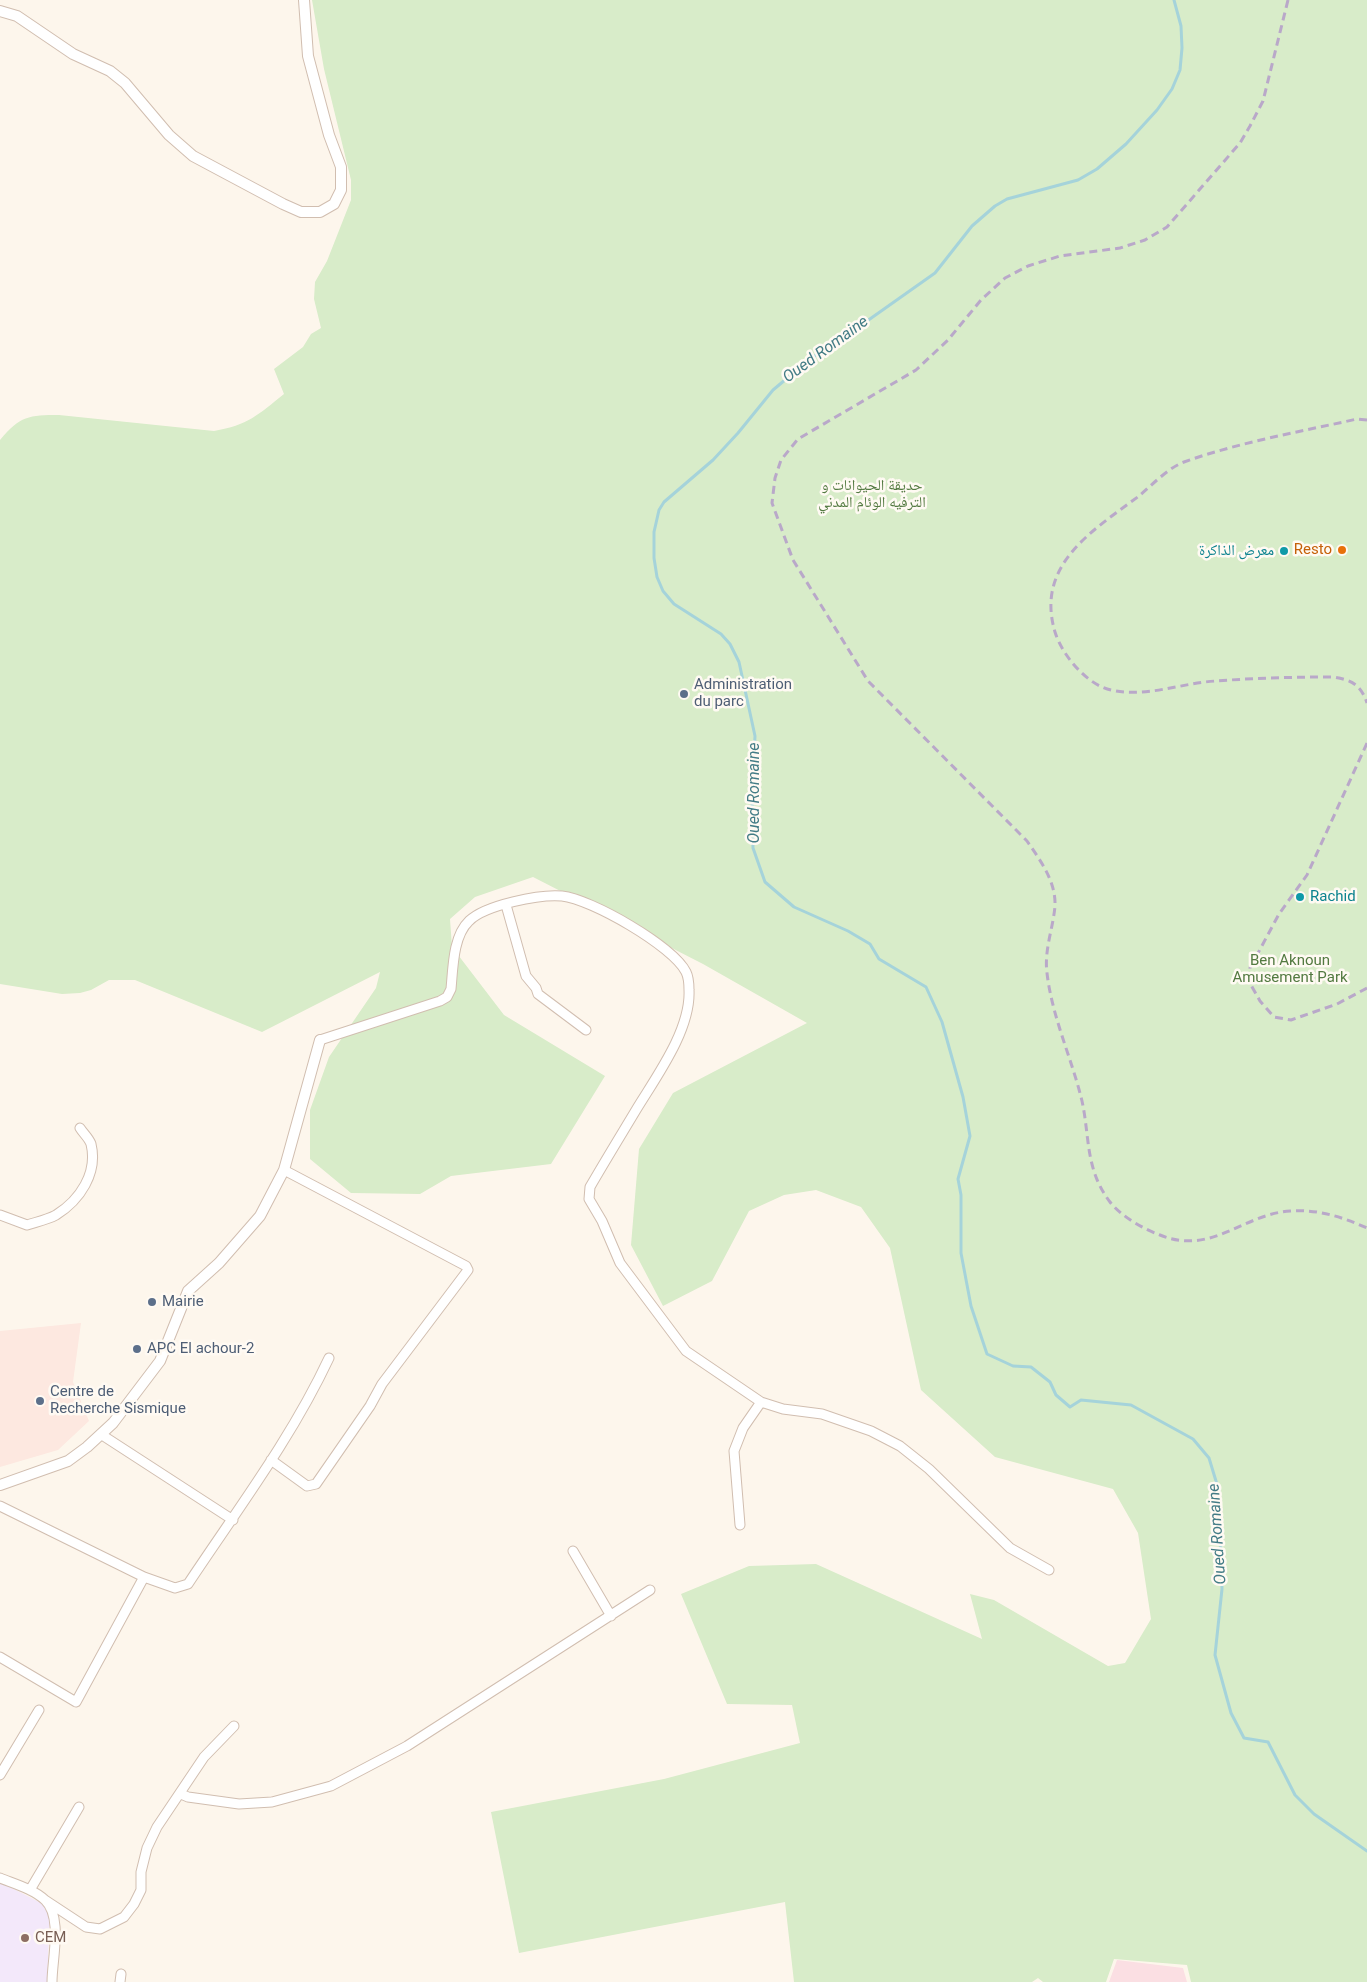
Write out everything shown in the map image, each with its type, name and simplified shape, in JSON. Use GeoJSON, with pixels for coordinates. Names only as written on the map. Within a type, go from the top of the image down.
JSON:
{"type":"FeatureCollection","features":[{"type":"Feature","properties":{"kind":"street"},"geometry":{"type":"LineString","coordinates":[[0,11],[17,16],[72,54],[110,71],[125,82],[169,135],[193,156],[283,204],[302,212],[320,212],[334,204],[341,190],[340,167],[329,135],[308,56],[304,0]]}},
{"type":"Feature","properties":{"kind":"street"},"geometry":{"type":"LineString","coordinates":[[0,1485],[68,1461],[102,1435],[160,1361],[188,1291],[219,1263],[260,1216],[284,1170],[320,1040],[440,1001],[447,997],[451,989],[460,934],[468,921],[480,913],[540,895],[564,896],[612,914],[670,954],[686,972],[690,991],[684,1021],[669,1055],[590,1187],[589,1199],[602,1221],[620,1264],[680,1345],[761,1402],[784,1409],[822,1414],[871,1431],[900,1446],[929,1469],[1010,1548],[1049,1570]]}},
{"type":"Feature","properties":{"kind":"street"},"geometry":{"type":"LineString","coordinates":[[506,905],[526,976],[536,988],[538,994],[586,1030]]}},
{"type":"Feature","properties":{"kind":"street"},"geometry":{"type":"LineString","coordinates":[[0,1215],[27,1225],[56,1215],[74,1199],[87,1184],[92,1168],[91,1142],[80,1128]]}},
{"type":"Feature","properties":{"kind":"street"},"geometry":{"type":"LineString","coordinates":[[271,1460],[307,1486],[316,1484],[370,1406],[382,1384],[468,1270],[466,1266],[284,1170]]}},
{"type":"Feature","properties":{"kind":"street"},"geometry":{"type":"LineString","coordinates":[[0,1506],[144,1577],[175,1588],[188,1584],[233,1520],[310,1400],[329,1358]]}},
{"type":"Feature","properties":{"kind":"street"},"geometry":{"type":"LineString","coordinates":[[740,1525],[734,1451],[743,1428],[761,1402]]}},
{"type":"Feature","properties":{"kind":"street"},"geometry":{"type":"LineString","coordinates":[[102,1435],[233,1520]]}},
{"type":"Feature","properties":{"kind":"street"},"geometry":{"type":"LineString","coordinates":[[572,1551],[611,1616]]}},
{"type":"Feature","properties":{"kind":"street"},"geometry":{"type":"LineString","coordinates":[[0,1657],[76,1702],[144,1577]]}},
{"type":"Feature","properties":{"kind":"street"},"geometry":{"type":"LineString","coordinates":[[181,1794],[188,1797],[238,1804],[272,1802],[331,1786],[407,1746],[650,1590]]}},
{"type":"Feature","properties":{"kind":"street"},"geometry":{"type":"LineString","coordinates":[[0,1775],[39,1710]]}},
{"type":"Feature","properties":{"kind":"street"},"geometry":{"type":"LineString","coordinates":[[0,1878],[30,1890],[86,1927],[100,1929],[124,1917],[134,1904],[141,1890],[141,1872],[146,1848],[157,1827],[181,1794],[204,1757],[234,1726]]}},
{"type":"Feature","properties":{"kind":"street"},"geometry":{"type":"LineString","coordinates":[[30,1890],[80,1807]]}},
{"type":"Feature","properties":{"kind":"street"},"geometry":{"type":"LineString","coordinates":[[46,1900],[55,1914],[52,1982]]}},
{"type":"Feature","properties":{"kind":"shaded area","name":"Centre de Recherche Sismique"},"geometry":{"type":"Polygon","coordinates":[[[81,1323],[73,1382],[89,1421],[58,1450],[0,1467],[0,1331],[81,1323]]]}},
{"type":"Feature","properties":{"kind":"shaded area","name":"CEM"},"geometry":{"type":"Polygon","coordinates":[[[0,1882],[45,1905],[50,1912],[47,1982],[0,1982],[0,1882]]]}},
{"type":"Feature","properties":{"kind":"shaded area"},"geometry":{"type":"Polygon","coordinates":[[[1117,1960],[1183,1968],[1187,1982],[1109,1982],[1117,1960]]]}},
{"type":"Feature","properties":{"kind":"green space","name":"حديقة الحيوانات و الترفيه الوئام المدني"},"geometry":{"type":"Polygon","coordinates":[[[312,0],[1367,0],[1367,1982],[1191,1982],[1187,1965],[1114,1959],[1106,1982],[1043,1982],[1038,1978],[1032,1982],[794,1982],[785,1902],[519,1953],[491,1812],[664,1779],[800,1743],[792,1705],[727,1704],[681,1594],[749,1566],[816,1564],[982,1639],[970,1594],[994,1600],[1108,1666],[1125,1663],[1151,1619],[1138,1533],[1113,1489],[995,1457],[921,1390],[890,1248],[861,1207],[816,1190],[784,1195],[749,1211],[712,1281],[663,1306],[631,1245],[639,1149],[673,1093],[807,1023],[703,964],[533,877],[475,897],[450,919],[452,947],[504,1015],[605,1076],[551,1164],[451,1176],[420,1194],[351,1193],[310,1159],[310,1110],[329,1057],[376,988],[380,972],[262,1032],[135,980],[109,980],[91,990],[62,994],[0,984],[0,440],[13,426],[26,418],[49,415],[214,431],[236,426],[252,418],[284,394],[274,369],[303,347],[311,334],[321,328],[314,299],[315,282],[327,261],[351,200],[351,180],[324,69],[312,0]]]}},
{"type":"Feature","properties":{"kind":"waterway","name":"Oued Romaine"},"geometry":{"type":"LineString","coordinates":[[1174,0],[1181,26],[1180,70],[1172,89],[1157,110],[1126,144],[1097,169],[1078,180],[1007,199],[995,206],[972,226],[935,273],[810,359],[773,390],[713,460],[664,502],[659,510],[654,532],[654,558],[657,577],[663,591],[674,604],[721,634],[730,644],[739,662],[755,736],[752,797],[753,848],[765,882],[794,907],[848,931],[870,944],[879,959],[926,987],[942,1022],[963,1097],[970,1136],[958,1179],[961,1195],[961,1253],[971,1306],[987,1354],[1013,1366],[1031,1367],[1050,1382],[1056,1395],[1070,1407],[1081,1400],[1131,1405],[1193,1439],[1209,1458],[1219,1491],[1222,1589],[1215,1655],[1231,1713],[1244,1738],[1268,1742],[1295,1795],[1314,1814],[1367,1851]]}},
{"type":"Feature","properties":{"kind":"railway"},"geometry":{"type":"LineString","coordinates":[[1288,0],[1263,101],[1250,126],[1240,143],[1167,227],[1145,240],[1120,248],[1060,256],[1028,266],[1005,278],[981,300],[948,340],[916,370],[798,439],[781,460],[775,478],[772,503],[793,560],[868,681],[1027,841],[1050,879],[1055,897],[1055,906],[1046,964],[1053,1006],[1082,1101],[1092,1165],[1096,1178],[1110,1202],[1126,1217],[1140,1226],[1160,1235],[1179,1240],[1196,1241],[1212,1237],[1257,1219],[1290,1211],[1310,1211],[1330,1215],[1367,1228]]}},
{"type":"Feature","properties":{"kind":"railway"},"geometry":{"type":"LineString","coordinates":[[1367,420],[1357,419],[1226,449],[1184,462],[1166,472],[1139,496],[1086,537],[1072,552],[1060,569],[1053,587],[1051,608],[1058,641],[1069,659],[1093,682],[1111,690],[1137,692],[1216,681],[1333,677],[1355,684],[1362,692],[1367,703]]}},
{"type":"Feature","properties":{"kind":"railway"},"geometry":{"type":"LineString","coordinates":[[1367,743],[1307,875],[1279,914],[1250,968],[1251,985],[1260,1001],[1274,1017],[1291,1020],[1337,1004],[1367,988]]}},
{"type":"Feature","properties":{"kind":"place","name":"Resto"},"geometry":{"type":"Point","coordinates":[1342,550]}},
{"type":"Feature","properties":{"kind":"place","name":"معرض الذاكرة"},"geometry":{"type":"Point","coordinates":[1284,551]}},
{"type":"Feature","properties":{"kind":"place","name":"Administration du parc"},"geometry":{"type":"Point","coordinates":[684,694]}},
{"type":"Feature","properties":{"kind":"place","name":"Rachid"},"geometry":{"type":"Point","coordinates":[1300,897]}},
{"type":"Feature","properties":{"kind":"place","name":"Mairie"},"geometry":{"type":"Point","coordinates":[152,1302]}},
{"type":"Feature","properties":{"kind":"place","name":"APC El achour-2"},"geometry":{"type":"Point","coordinates":[137,1349]}},
{"type":"Feature","properties":{"kind":"place","name":"Centre de Recherche Sismique"},"geometry":{"type":"Point","coordinates":[40,1401]}},
{"type":"Feature","properties":{"kind":"place","name":"CEM"},"geometry":{"type":"Point","coordinates":[25,1938]}},
{"type":"Feature","properties":{"kind":"park label","name":"Ben Aknoun Amusement Park"},"geometry":{"type":"Point","coordinates":[1290,970]}}]}
